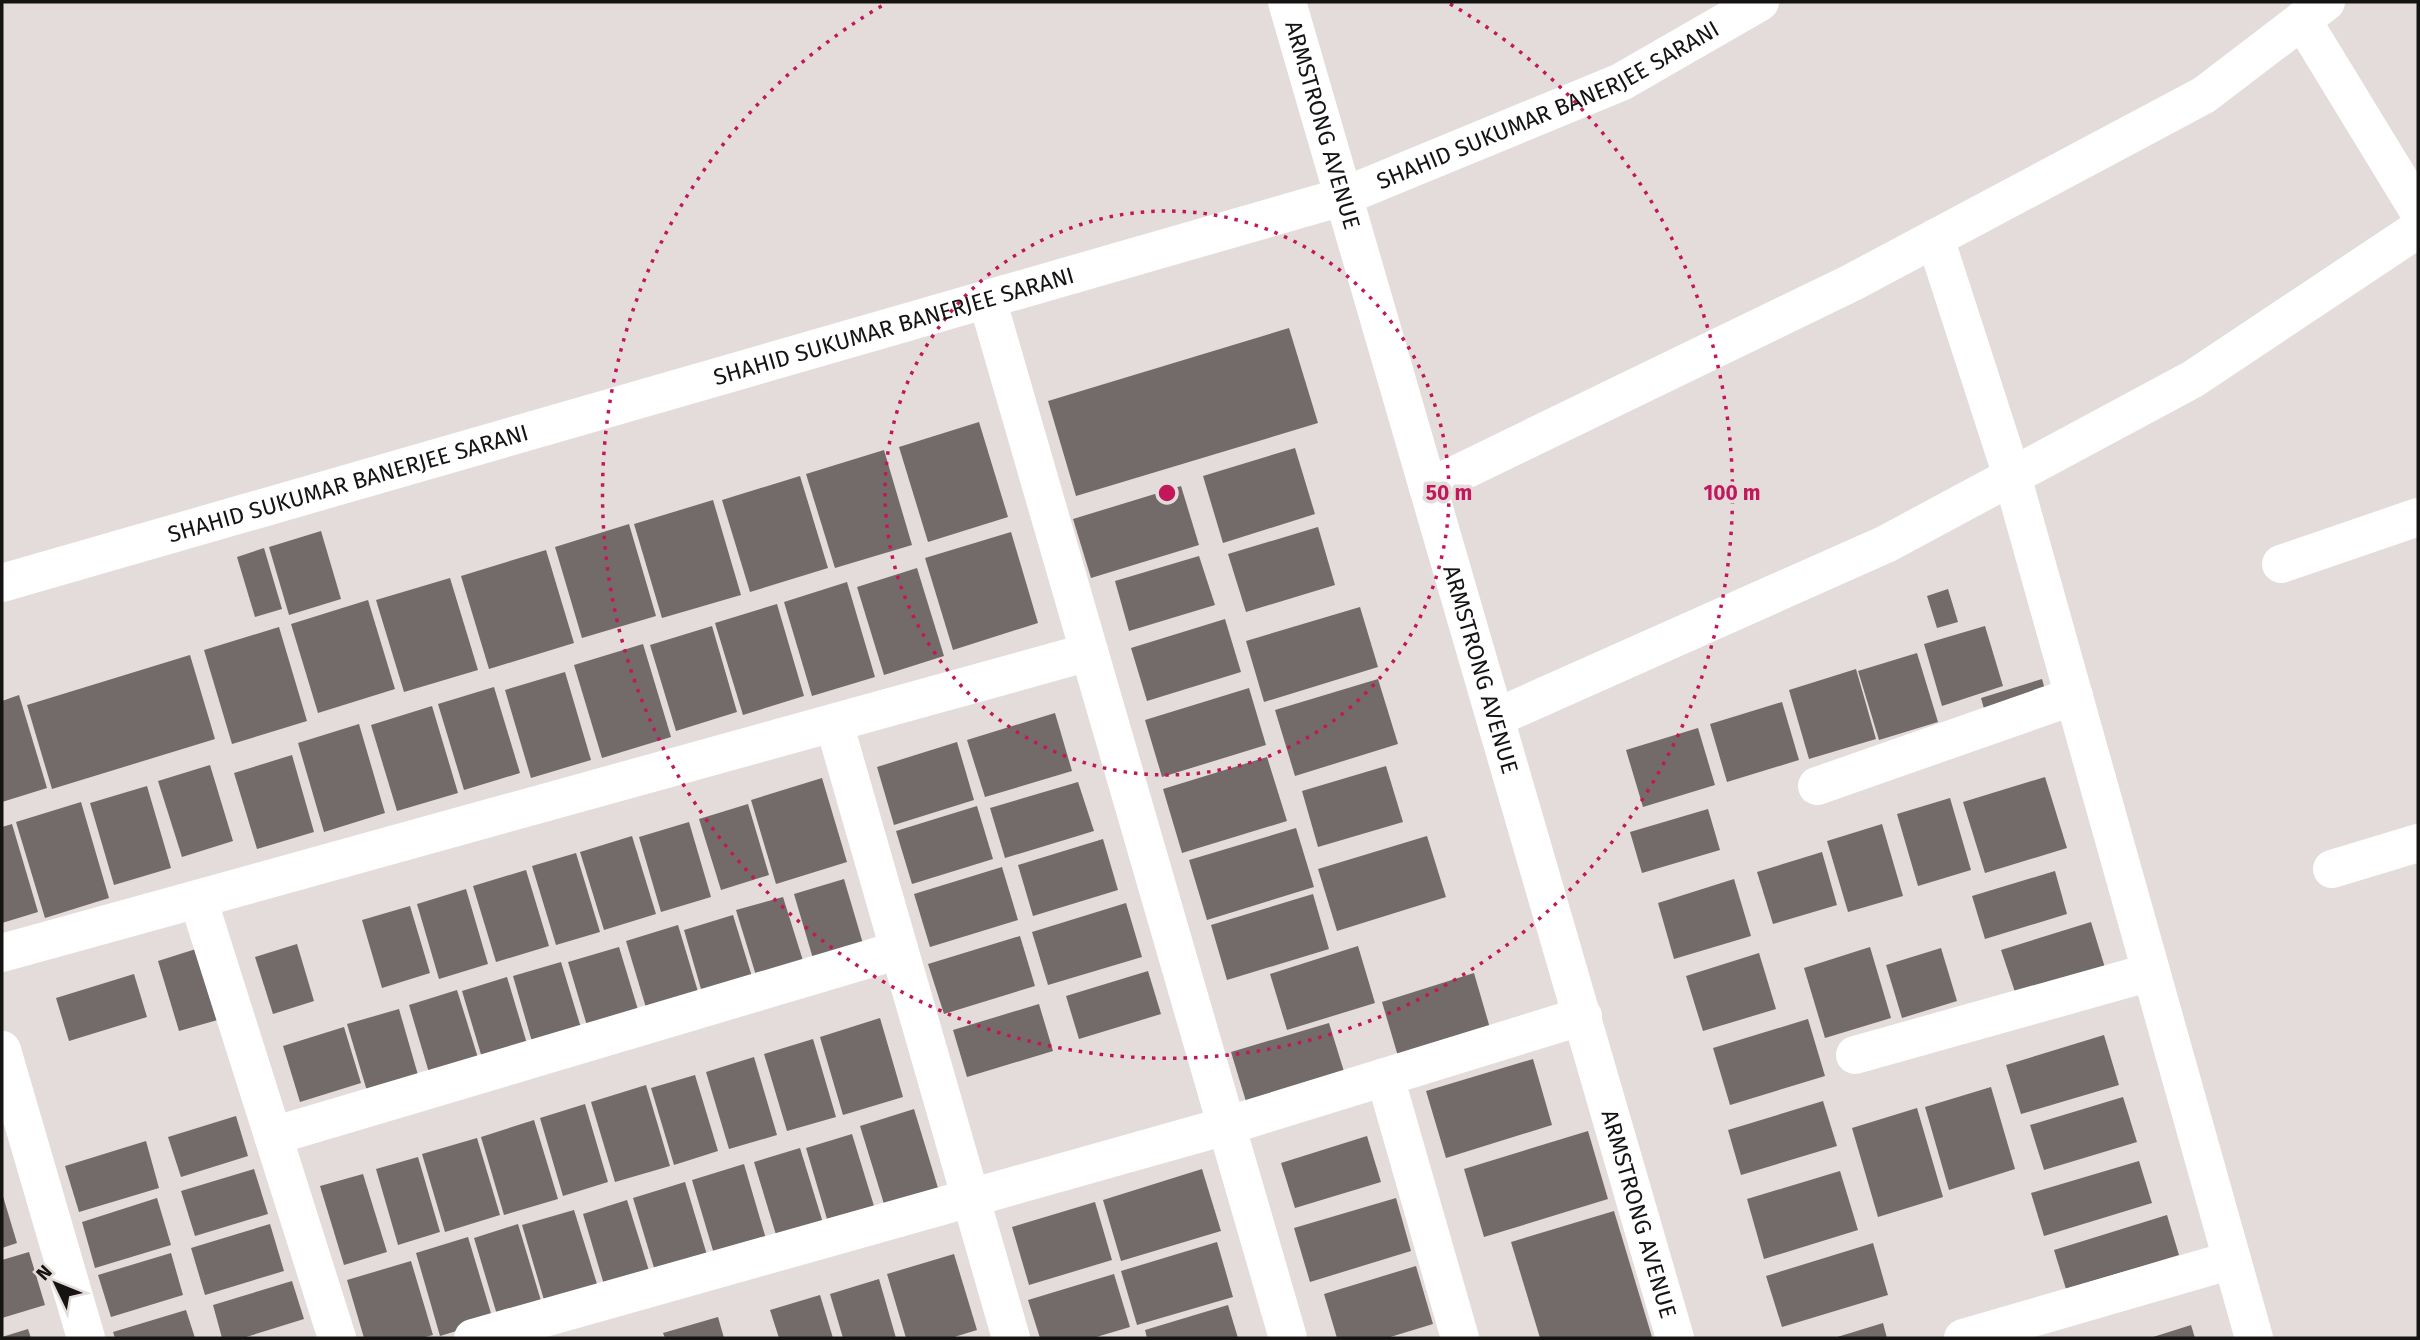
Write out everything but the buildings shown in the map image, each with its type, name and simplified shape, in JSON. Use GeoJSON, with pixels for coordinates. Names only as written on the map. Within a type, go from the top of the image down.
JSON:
{"type":"FeatureCollection","features":[{"type":"Feature","properties":{"kind":"street","name":"ARMSTRONG AVENUE"},"geometry":{"type":"LineString","coordinates":[[1287,2],[1675,1338]]}},
{"type":"Feature","properties":{"kind":"street","name":"SHAHID SUKUMAR BANERJEE SARANI"},"geometry":{"type":"LineString","coordinates":[[2,583],[1342,197],[1621,82],[1760,2]]}},
{"type":"Feature","properties":{"kind":"street"},"geometry":{"type":"LineString","coordinates":[[1428,488],[1851,283],[2204,94],[2314,11],[2418,210]]}},
{"type":"Feature","properties":{"kind":"street"},"geometry":{"type":"LineString","coordinates":[[1495,718],[1886,544],[2193,379],[2418,229]]}},
{"type":"Feature","properties":{"kind":"street"},"geometry":{"type":"LineString","coordinates":[[1935,238],[2012,476],[2254,1338]]}},
{"type":"Feature","properties":{"kind":"street"},"geometry":{"type":"LineString","coordinates":[[987,299],[1288,1338]]}},
{"type":"Feature","properties":{"kind":"street"},"geometry":{"type":"LineString","coordinates":[[2281,564],[2418,517]]}},
{"type":"Feature","properties":{"kind":"street"},"geometry":{"type":"LineString","coordinates":[[2,953],[1089,652]]}},
{"type":"Feature","properties":{"kind":"street"},"geometry":{"type":"LineString","coordinates":[[1817,786],[2074,696]]}},
{"type":"Feature","properties":{"kind":"street"},"geometry":{"type":"LineString","coordinates":[[834,723],[1011,1338]]}},
{"type":"Feature","properties":{"kind":"street"},"geometry":{"type":"LineString","coordinates":[[2332,869],[2418,843]]}},
{"type":"Feature","properties":{"kind":"street"},"geometry":{"type":"LineString","coordinates":[[198,899],[337,1338]]}},
{"type":"Feature","properties":{"kind":"street"},"geometry":{"type":"LineString","coordinates":[[273,1136],[899,950]]}},
{"type":"Feature","properties":{"kind":"street"},"geometry":{"type":"LineString","coordinates":[[1855,1055],[2151,972]]}},
{"type":"Feature","properties":{"kind":"street"},"geometry":{"type":"LineString","coordinates":[[473,1338],[1226,1126],[1583,1016]]}},
{"type":"Feature","properties":{"kind":"street"},"geometry":{"type":"LineString","coordinates":[[2,1049],[86,1338]]}},
{"type":"Feature","properties":{"kind":"street"},"geometry":{"type":"LineString","coordinates":[[1385,1077],[1460,1338]]}},
{"type":"Feature","properties":{"kind":"street"},"geometry":{"type":"LineString","coordinates":[[1963,1338],[2232,1260]]}}]}
